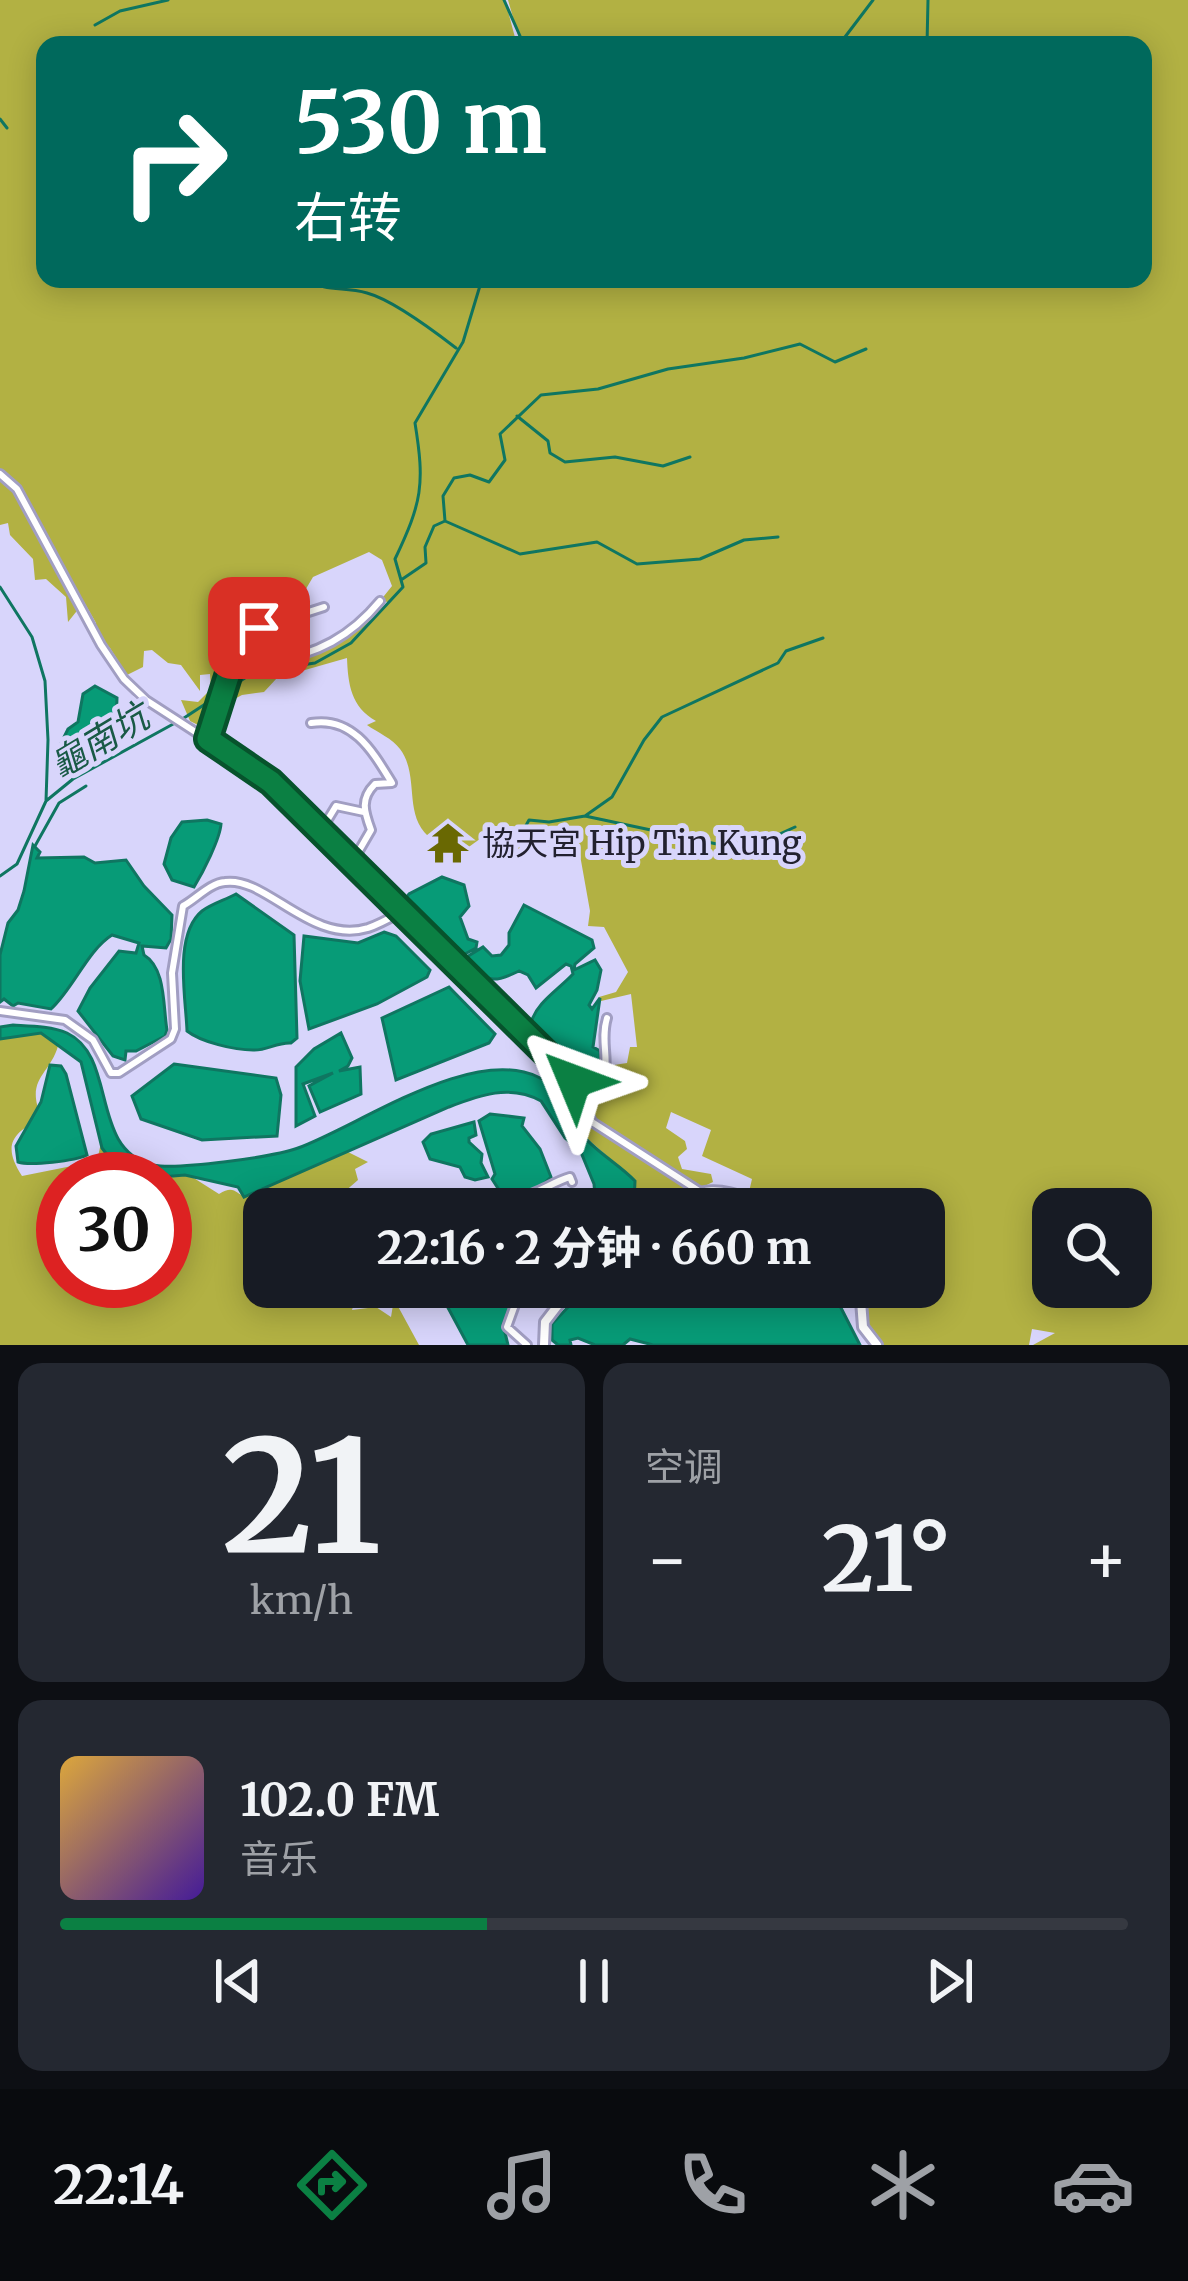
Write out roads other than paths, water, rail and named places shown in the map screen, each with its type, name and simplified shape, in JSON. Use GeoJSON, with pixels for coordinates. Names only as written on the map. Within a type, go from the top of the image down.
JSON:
{"type":"FeatureCollection","features":[{"type":"Feature","properties":{"kind":"street"},"geometry":{"type":"LineString","coordinates":[[0,474],[17,489],[113,666],[146,700],[271,782],[574,1081],[592,1122],[694,1188]]}},
{"type":"Feature","properties":{"kind":"street"},"geometry":{"type":"LineString","coordinates":[[242,638],[271,661],[296,656],[343,638],[380,601]]}},
{"type":"Feature","properties":{"kind":"street"},"geometry":{"type":"LineString","coordinates":[[208,739],[242,638],[324,607]]}},
{"type":"Feature","properties":{"kind":"street"},"geometry":{"type":"LineString","coordinates":[[311,723],[326,721],[362,736],[392,783],[375,784],[366,793],[364,812],[371,830],[353,861]]}},
{"type":"Feature","properties":{"kind":"street"},"geometry":{"type":"LineString","coordinates":[[321,830],[336,806],[364,812]]}},
{"type":"Feature","properties":{"kind":"street"},"geometry":{"type":"LineString","coordinates":[[0,1011],[65,1020],[93,1040],[111,1073],[119,1072],[171,1039],[175,1029],[172,973],[183,906],[214,885],[244,884],[304,920],[347,929],[365,929],[403,911]]}},
{"type":"Feature","properties":{"kind":"street"},"geometry":{"type":"LineString","coordinates":[[574,1081],[595,1086],[603,1080],[606,1054],[601,1039],[607,1018]]}},
{"type":"Feature","properties":{"kind":"street"},"geometry":{"type":"LineString","coordinates":[[545,1188],[571,1177],[572,1182]]}},
{"type":"Feature","properties":{"kind":"street"},"geometry":{"type":"LineString","coordinates":[[515,1308],[507,1327],[522,1344]]}},
{"type":"Feature","properties":{"kind":"street"},"geometry":{"type":"LineString","coordinates":[[542,1345],[545,1322],[556,1308]]}},
{"type":"Feature","properties":{"kind":"street"},"geometry":{"type":"LineString","coordinates":[[861,1308],[863,1330],[877,1345]]}},
{"type":"Feature","properties":{"kind":"water"},"geometry":{"type":"Polygon","coordinates":[[[95,686],[117,698],[113,730],[106,743],[82,763],[65,760],[60,745],[78,722],[83,694],[95,686]]]}},
{"type":"Feature","properties":{"kind":"water"},"geometry":{"type":"Polygon","coordinates":[[[182,822],[221,824],[220,830],[194,887],[172,880],[164,864],[171,838],[182,822]]]}},
{"type":"Feature","properties":{"kind":"water"},"geometry":{"type":"Polygon","coordinates":[[[33,845],[40,852],[37,858],[84,857],[95,863],[126,860],[172,915],[166,948],[142,946],[160,978],[167,1030],[165,1036],[136,1051],[126,1051],[125,1060],[113,1056],[78,1011],[119,951],[136,953],[139,943],[112,935],[51,1009],[0,1002],[0,955],[8,923],[24,891],[33,845]]]}},
{"type":"Feature","properties":{"kind":"water"},"geometry":{"type":"Polygon","coordinates":[[[442,877],[464,885],[469,906],[460,917],[468,939],[477,942],[476,948],[463,955],[447,954],[402,904],[409,894],[442,877]]]}},
{"type":"Feature","properties":{"kind":"water"},"geometry":{"type":"Polygon","coordinates":[[[236,894],[294,935],[297,1038],[291,1043],[245,1050],[209,1042],[187,1031],[183,968],[187,935],[202,911],[236,894]]]}},
{"type":"Feature","properties":{"kind":"water"},"geometry":{"type":"Polygon","coordinates":[[[524,905],[592,940],[594,948],[574,970],[595,960],[601,970],[589,1005],[592,1009],[600,998],[593,1047],[600,1051],[601,1067],[593,1078],[573,1075],[556,1057],[559,1051],[540,1040],[531,1023],[543,1003],[573,974],[571,966],[566,964],[536,988],[519,971],[490,979],[465,963],[465,958],[483,947],[492,956],[501,955],[524,905]]]}},
{"type":"Feature","properties":{"kind":"water"},"geometry":{"type":"Polygon","coordinates":[[[384,932],[396,936],[430,970],[427,977],[377,1004],[309,1029],[300,981],[304,936],[358,943],[384,932]]]}},
{"type":"Feature","properties":{"kind":"water"},"geometry":{"type":"Polygon","coordinates":[[[449,987],[495,1034],[489,1043],[396,1080],[382,1018],[449,987]]]}},
{"type":"Feature","properties":{"kind":"water"},"geometry":{"type":"Polygon","coordinates":[[[0,1027],[61,1031],[83,1045],[100,1081],[111,1123],[130,1152],[102,1148],[81,1062],[41,1033],[0,1039],[0,1027]]]}},
{"type":"Feature","properties":{"kind":"water"},"geometry":{"type":"Polygon","coordinates":[[[341,1033],[352,1058],[339,1071],[360,1067],[361,1094],[320,1112],[309,1086],[333,1073],[303,1084],[315,1116],[296,1126],[296,1067],[341,1033]]]}},
{"type":"Feature","properties":{"kind":"water"},"geometry":{"type":"Polygon","coordinates":[[[174,1064],[276,1078],[281,1095],[277,1136],[202,1140],[141,1119],[132,1096],[174,1064]]]}},
{"type":"Feature","properties":{"kind":"water"},"geometry":{"type":"Polygon","coordinates":[[[50,1065],[61,1066],[86,1152],[36,1152],[36,1163],[18,1162],[16,1146],[41,1102],[50,1065]]]}},
{"type":"Feature","properties":{"kind":"water"},"geometry":{"type":"Polygon","coordinates":[[[511,1070],[538,1077],[558,1090],[586,1139],[635,1181],[635,1188],[594,1188],[580,1150],[565,1138],[541,1101],[506,1092],[449,1107],[264,1188],[243,1188],[243,1195],[238,1187],[192,1177],[192,1165],[286,1152],[416,1092],[481,1072],[511,1070]]]}},
{"type":"Feature","properties":{"kind":"water"},"geometry":{"type":"Polygon","coordinates":[[[490,1114],[524,1118],[522,1126],[540,1149],[551,1177],[539,1188],[498,1188],[479,1121],[490,1114]]]}},
{"type":"Feature","properties":{"kind":"water"},"geometry":{"type":"Polygon","coordinates":[[[474,1122],[476,1135],[469,1142],[482,1154],[488,1177],[475,1180],[465,1177],[460,1167],[430,1159],[423,1142],[431,1134],[474,1122]]]}},
{"type":"Feature","properties":{"kind":"water"},"geometry":{"type":"Polygon","coordinates":[[[448,1308],[509,1308],[503,1324],[508,1345],[468,1345],[448,1308]]]}},
{"type":"Feature","properties":{"kind":"water"},"geometry":{"type":"Polygon","coordinates":[[[567,1308],[841,1308],[860,1345],[653,1345],[630,1339],[623,1345],[595,1345],[578,1338],[570,1340],[571,1345],[558,1345],[552,1340],[552,1324],[567,1308]]]}},
{"type":"Feature","properties":{"kind":"waterway"},"geometry":{"type":"LineString","coordinates":[[95,25],[120,11],[168,0]]}},
{"type":"Feature","properties":{"kind":"waterway","name":"龜南坑"},"geometry":{"type":"LineString","coordinates":[[504,0],[520,36]]}},
{"type":"Feature","properties":{"kind":"waterway"},"geometry":{"type":"LineString","coordinates":[[846,36],[873,0]]}},
{"type":"Feature","properties":{"kind":"waterway"},"geometry":{"type":"LineString","coordinates":[[927,36],[928,0]]}},
{"type":"Feature","properties":{"kind":"waterway"},"geometry":{"type":"LineString","coordinates":[[0,119],[7,128]]}},
{"type":"Feature","properties":{"kind":"waterway"},"geometry":{"type":"LineString","coordinates":[[335,288],[377,297],[456,348]]}},
{"type":"Feature","properties":{"kind":"waterway","name":"龜南坑"},"geometry":{"type":"LineString","coordinates":[[184,718],[254,672],[315,663],[351,643],[403,587],[395,559],[419,493],[415,423],[463,342],[479,288]]}},
{"type":"Feature","properties":{"kind":"waterway"},"geometry":{"type":"LineString","coordinates":[[401,580],[426,563],[425,547],[434,526],[445,521],[443,496],[454,478],[470,475],[489,482],[505,460],[500,434],[541,395],[598,389],[668,369],[800,344],[835,362],[866,349]]}},
{"type":"Feature","properties":{"kind":"waterway"},"geometry":{"type":"LineString","coordinates":[[517,416],[548,441],[550,453],[565,462],[615,457],[663,466],[690,457]]}},
{"type":"Feature","properties":{"kind":"waterway"},"geometry":{"type":"LineString","coordinates":[[445,521],[520,554],[597,542],[637,564],[700,559],[744,540],[778,537]]}},
{"type":"Feature","properties":{"kind":"waterway"},"geometry":{"type":"LineString","coordinates":[[0,587],[32,637],[45,681],[48,740],[46,801],[17,864],[0,876]]}},
{"type":"Feature","properties":{"kind":"waterway"},"geometry":{"type":"LineString","coordinates":[[585,816],[612,797],[662,717],[778,663],[786,651],[823,638]]}},
{"type":"Feature","properties":{"kind":"waterway","name":"龜南坑"},"geometry":{"type":"LineString","coordinates":[[46,801],[73,779],[175,723]]}},
{"type":"Feature","properties":{"kind":"waterway"},"geometry":{"type":"LineString","coordinates":[[35,846],[59,803],[86,786]]}},
{"type":"Feature","properties":{"kind":"waterway"},"geometry":{"type":"LineString","coordinates":[[497,850],[519,838],[529,820],[585,816],[745,850],[795,827]]}},
{"type":"Feature","properties":{"kind":"place","name":"協天宮 Hip Tin Kung"},"geometry":{"type":"Point","coordinates":[448,843]}}]}
